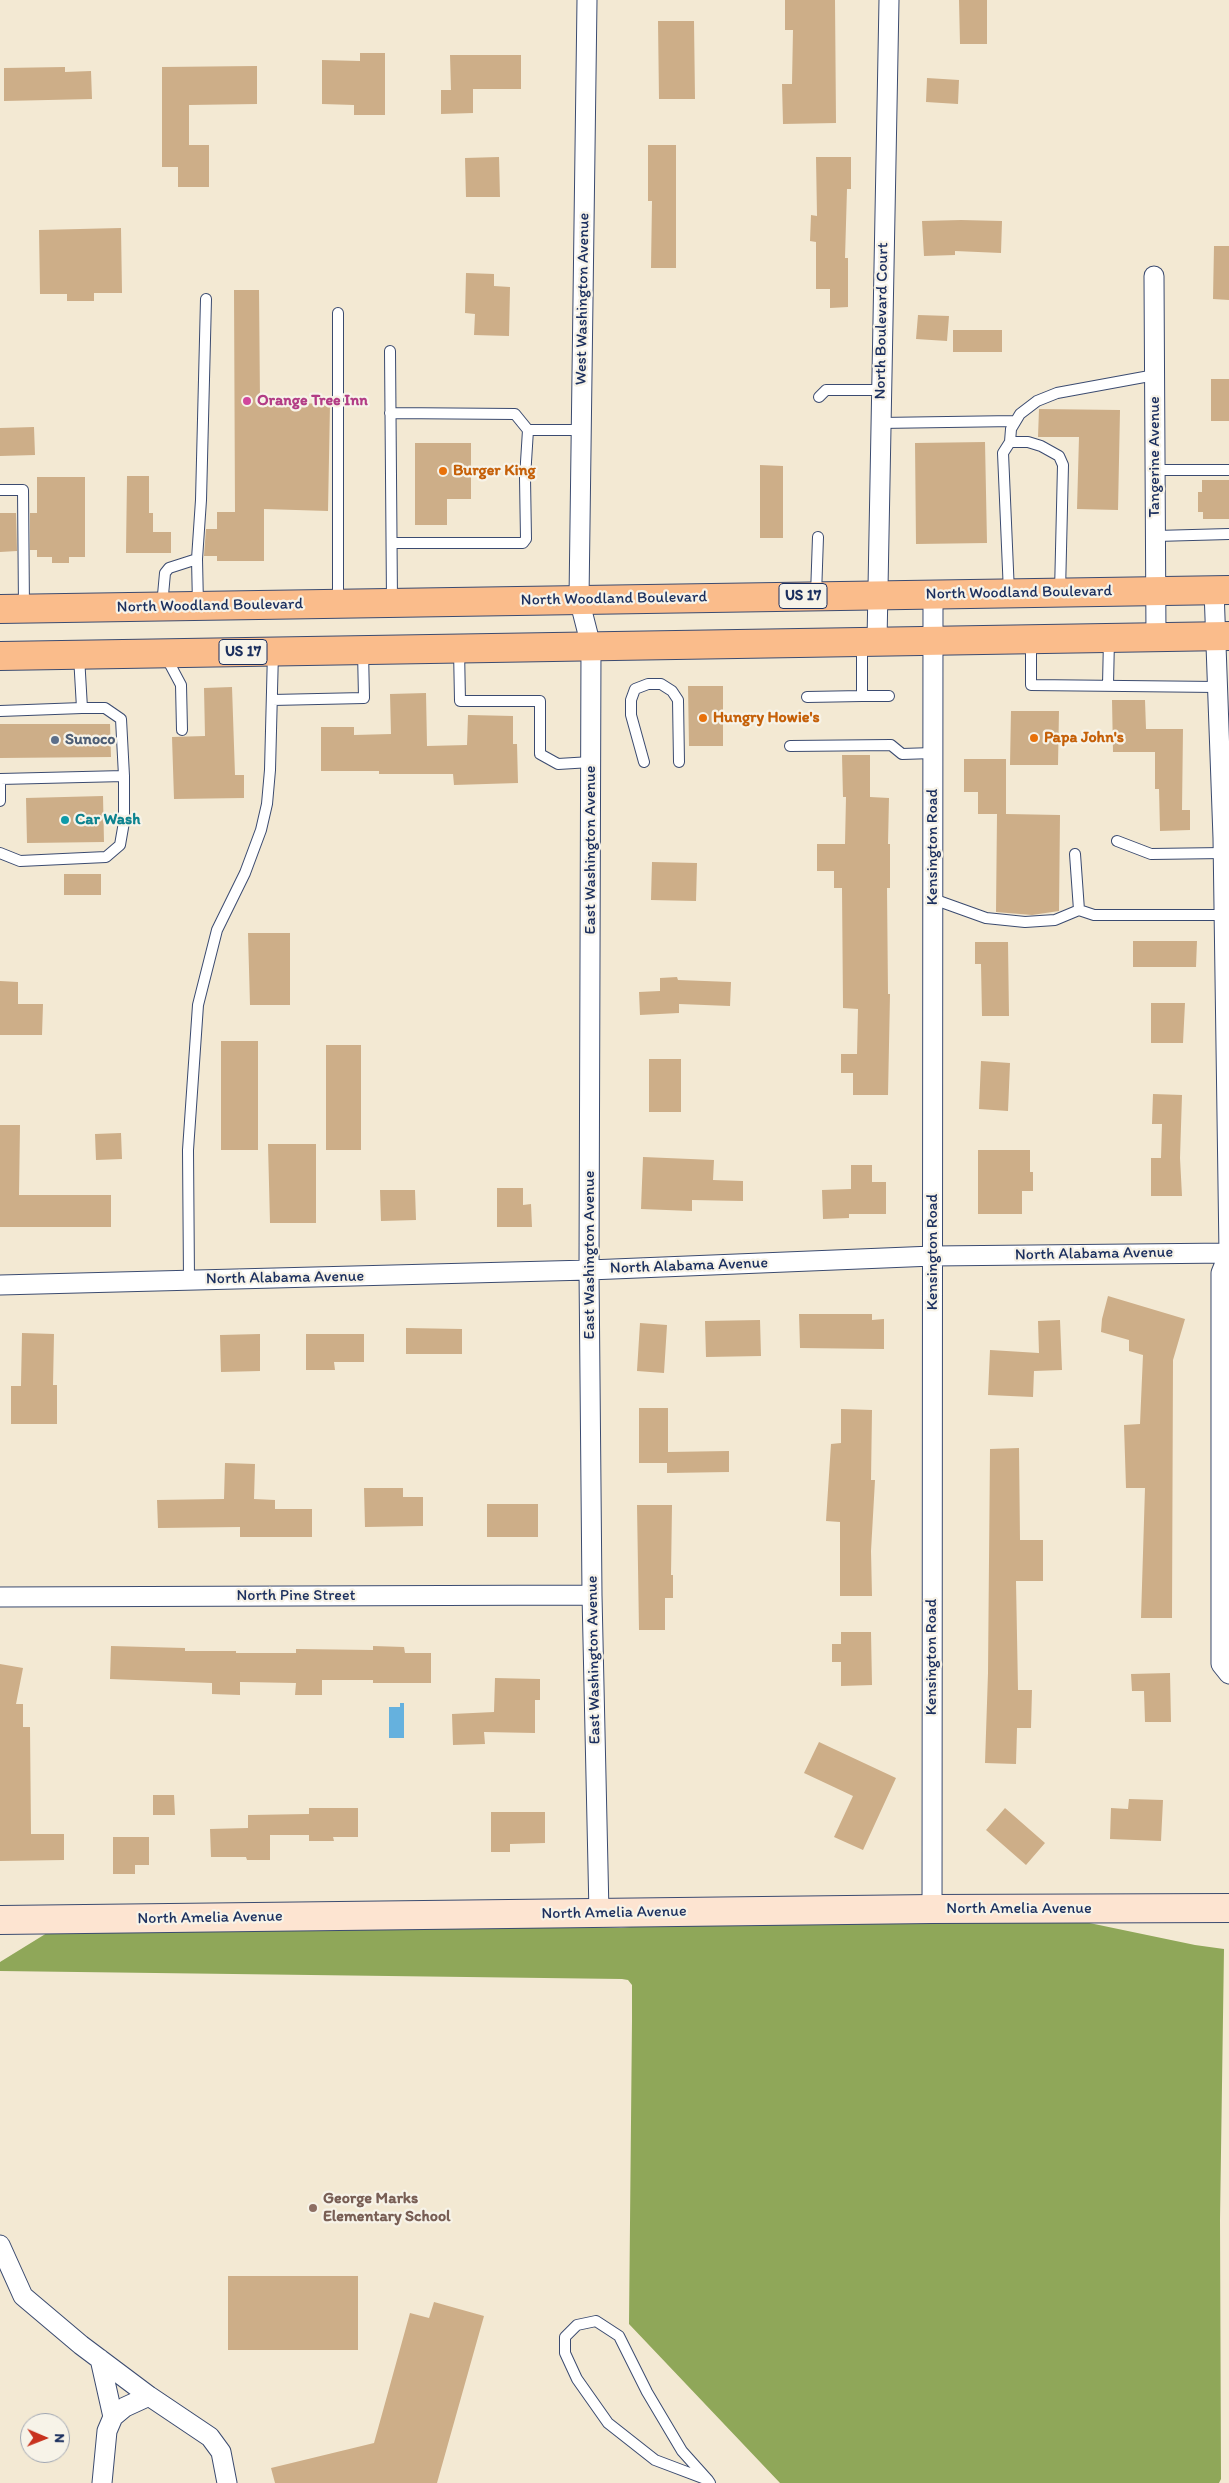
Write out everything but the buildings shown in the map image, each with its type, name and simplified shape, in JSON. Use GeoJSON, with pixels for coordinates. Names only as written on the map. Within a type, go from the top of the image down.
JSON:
{"type":"FeatureCollection","features":[{"type":"Feature","properties":{"kind":"main road","name":"North Woodland Boulevard"},"geometry":{"type":"LineString","coordinates":[[12,609],[579,598],[1221,590]]}},
{"type":"Feature","properties":{"kind":"main road","name":"US 17"},"geometry":{"type":"LineString","coordinates":[[0,656],[1222,636]]}},
{"type":"Feature","properties":{"kind":"main road","name":"North Amelia Avenue"},"geometry":{"type":"LineString","coordinates":[[0,1920],[932,1909],[1229,1908]]}},
{"type":"Feature","properties":{"kind":"street","name":"West Washington Avenue"},"geometry":{"type":"LineString","coordinates":[[579,598],[587,0]]}},
{"type":"Feature","properties":{"kind":"street","name":"North Boulevard Court"},"geometry":{"type":"LineString","coordinates":[[869,642],[877,595],[889,0]]}},
{"type":"Feature","properties":{"kind":"street","name":"Tangerine Avenue"},"geometry":{"type":"LineString","coordinates":[[1154,276],[1156,637]]}},
{"type":"Feature","properties":{"kind":"street"},"geometry":{"type":"LineString","coordinates":[[1221,590],[1222,636],[1217,687],[1224,747],[1224,915],[1227,956],[1229,1253],[1221,1273],[1221,1664],[1229,1674]]}},
{"type":"Feature","properties":{"kind":"street","name":"Kensington Road"},"geometry":{"type":"LineString","coordinates":[[932,1909],[933,594]]}},
{"type":"Feature","properties":{"kind":"street","name":"East Washington Avenue"},"geometry":{"type":"LineString","coordinates":[[579,598],[591,646],[589,1270],[592,1595],[600,1913]]}},
{"type":"Feature","properties":{"kind":"street","name":"North Alabama Avenue"},"geometry":{"type":"LineString","coordinates":[[0,1285],[589,1270],[932,1256],[1229,1253]]}},
{"type":"Feature","properties":{"kind":"street","name":"North Pine Street"},"geometry":{"type":"LineString","coordinates":[[0,1597],[592,1595]]}},
{"type":"Feature","properties":{"kind":"street"},"geometry":{"type":"LineString","coordinates":[[0,2245],[23,2296],[64,2333],[149,2396],[210,2437],[221,2452],[227,2483]]}},
{"type":"Feature","properties":{"kind":"street"},"geometry":{"type":"LineString","coordinates":[[100,2359],[113,2417]]}},
{"type":"Feature","properties":{"kind":"street"},"geometry":{"type":"LineString","coordinates":[[102,2483],[107,2431],[113,2417],[125,2407],[149,2396]]}},
{"type":"Feature","properties":{"kind":"lane"},"geometry":{"type":"LineString","coordinates":[[198,606],[196,559],[201,500],[206,299]]}},
{"type":"Feature","properties":{"kind":"lane"},"geometry":{"type":"LineString","coordinates":[[338,313],[338,603]]}},
{"type":"Feature","properties":{"kind":"lane"},"geometry":{"type":"LineString","coordinates":[[390,351],[392,602]]}},
{"type":"Feature","properties":{"kind":"lane"},"geometry":{"type":"LineString","coordinates":[[1009,593],[1003,453],[1010,442],[1011,429],[1020,414],[1037,401],[1057,393],[1155,375]]}},
{"type":"Feature","properties":{"kind":"lane"},"geometry":{"type":"LineString","coordinates":[[819,397],[826,390],[881,390]]}},
{"type":"Feature","properties":{"kind":"lane"},"geometry":{"type":"LineString","coordinates":[[390,413],[515,414],[519,416],[528,430],[525,478],[526,539],[523,543],[392,543]]}},
{"type":"Feature","properties":{"kind":"lane"},"geometry":{"type":"LineString","coordinates":[[880,423],[1016,421]]}},
{"type":"Feature","properties":{"kind":"lane"},"geometry":{"type":"LineString","coordinates":[[528,430],[581,430]]}},
{"type":"Feature","properties":{"kind":"lane"},"geometry":{"type":"LineString","coordinates":[[1010,442],[1028,442],[1042,446],[1058,456],[1063,465],[1060,593]]}},
{"type":"Feature","properties":{"kind":"lane"},"geometry":{"type":"LineString","coordinates":[[1156,470],[1229,470]]}},
{"type":"Feature","properties":{"kind":"lane"},"geometry":{"type":"LineString","coordinates":[[0,490],[23,490],[12,609]]}},
{"type":"Feature","properties":{"kind":"lane"},"geometry":{"type":"LineString","coordinates":[[1156,536],[1229,534]]}},
{"type":"Feature","properties":{"kind":"lane"},"geometry":{"type":"LineString","coordinates":[[816,596],[818,537]]}},
{"type":"Feature","properties":{"kind":"lane"},"geometry":{"type":"LineString","coordinates":[[162,607],[165,573],[168,568],[196,559]]}},
{"type":"Feature","properties":{"kind":"lane"},"geometry":{"type":"LineString","coordinates":[[1108,638],[1108,686]]}},
{"type":"Feature","properties":{"kind":"lane"},"geometry":{"type":"LineString","coordinates":[[1031,639],[1031,685],[1217,687]]}},
{"type":"Feature","properties":{"kind":"lane"},"geometry":{"type":"LineString","coordinates":[[862,696],[869,642]]}},
{"type":"Feature","properties":{"kind":"lane"},"geometry":{"type":"LineString","coordinates":[[458,648],[460,701],[540,701],[540,754],[558,764],[591,762]]}},
{"type":"Feature","properties":{"kind":"lane"},"geometry":{"type":"LineString","coordinates":[[272,700],[364,698],[363,650]]}},
{"type":"Feature","properties":{"kind":"lane"},"geometry":{"type":"LineString","coordinates":[[189,1280],[188,1150],[198,1005],[217,930],[245,873],[267,804],[274,651]]}},
{"type":"Feature","properties":{"kind":"lane"},"geometry":{"type":"LineString","coordinates":[[164,653],[181,685],[182,730]]}},
{"type":"Feature","properties":{"kind":"lane"},"geometry":{"type":"LineString","coordinates":[[79,655],[82,708]]}},
{"type":"Feature","properties":{"kind":"lane"},"geometry":{"type":"LineString","coordinates":[[644,762],[631,715],[630,700],[635,689],[648,684],[661,684],[672,690],[678,700],[679,762]]}},
{"type":"Feature","properties":{"kind":"lane"},"geometry":{"type":"LineString","coordinates":[[807,697],[890,696]]}},
{"type":"Feature","properties":{"kind":"lane"},"geometry":{"type":"LineString","coordinates":[[0,712],[105,708],[121,719],[124,776],[124,822],[120,845],[106,857],[20,860],[0,853]]}},
{"type":"Feature","properties":{"kind":"lane"},"geometry":{"type":"LineString","coordinates":[[790,746],[892,745],[902,754],[933,753]]}},
{"type":"Feature","properties":{"kind":"lane"},"geometry":{"type":"LineString","coordinates":[[0,801],[0,779],[124,776]]}},
{"type":"Feature","properties":{"kind":"lane"},"geometry":{"type":"LineString","coordinates":[[1117,841],[1151,854],[1224,853]]}},
{"type":"Feature","properties":{"kind":"lane"},"geometry":{"type":"LineString","coordinates":[[1075,854],[1079,910]]}},
{"type":"Feature","properties":{"kind":"lane"},"geometry":{"type":"LineString","coordinates":[[933,899],[986,918],[1025,922],[1055,920],[1079,910],[1094,915],[1224,915]]}},
{"type":"Feature","properties":{"kind":"lane"},"geometry":{"type":"LineString","coordinates":[[596,2321],[619,2336],[647,2392],[682,2451],[709,2482],[655,2460],[608,2423],[577,2379],[565,2353],[565,2337],[577,2325],[596,2321]]}},
{"type":"Feature","properties":{"kind":"green space"},"geometry":{"type":"Polygon","coordinates":[[[1075,1920],[1195,1945],[1224,1949],[1220,2220],[1221,2479],[1219,2483],[780,2483],[629,2324],[632,1985],[628,1980],[0,1971],[0,1962],[47,1933],[456,1925],[621,1928],[667,1923],[1075,1920]]]}},
{"type":"Feature","properties":{"kind":"water"},"geometry":{"type":"Polygon","coordinates":[[[400,1703],[404,1703],[404,1738],[389,1738],[389,1707],[400,1707],[400,1703]]]}},
{"type":"Feature","properties":{"kind":"place","name":"Orange Tree Inn"},"geometry":{"type":"Point","coordinates":[247,401]}},
{"type":"Feature","properties":{"kind":"place","name":"Burger King"},"geometry":{"type":"Point","coordinates":[443,471]}},
{"type":"Feature","properties":{"kind":"place","name":"Hungry Howie's"},"geometry":{"type":"Point","coordinates":[703,718]}},
{"type":"Feature","properties":{"kind":"place","name":"Papa John's"},"geometry":{"type":"Point","coordinates":[1034,738]}},
{"type":"Feature","properties":{"kind":"place","name":"Sunoco"},"geometry":{"type":"Point","coordinates":[55,740]}},
{"type":"Feature","properties":{"kind":"place","name":"Car Wash"},"geometry":{"type":"Point","coordinates":[65,820]}},
{"type":"Feature","properties":{"kind":"place","name":"George Marks Elementary School"},"geometry":{"type":"Point","coordinates":[313,2208]}}]}
